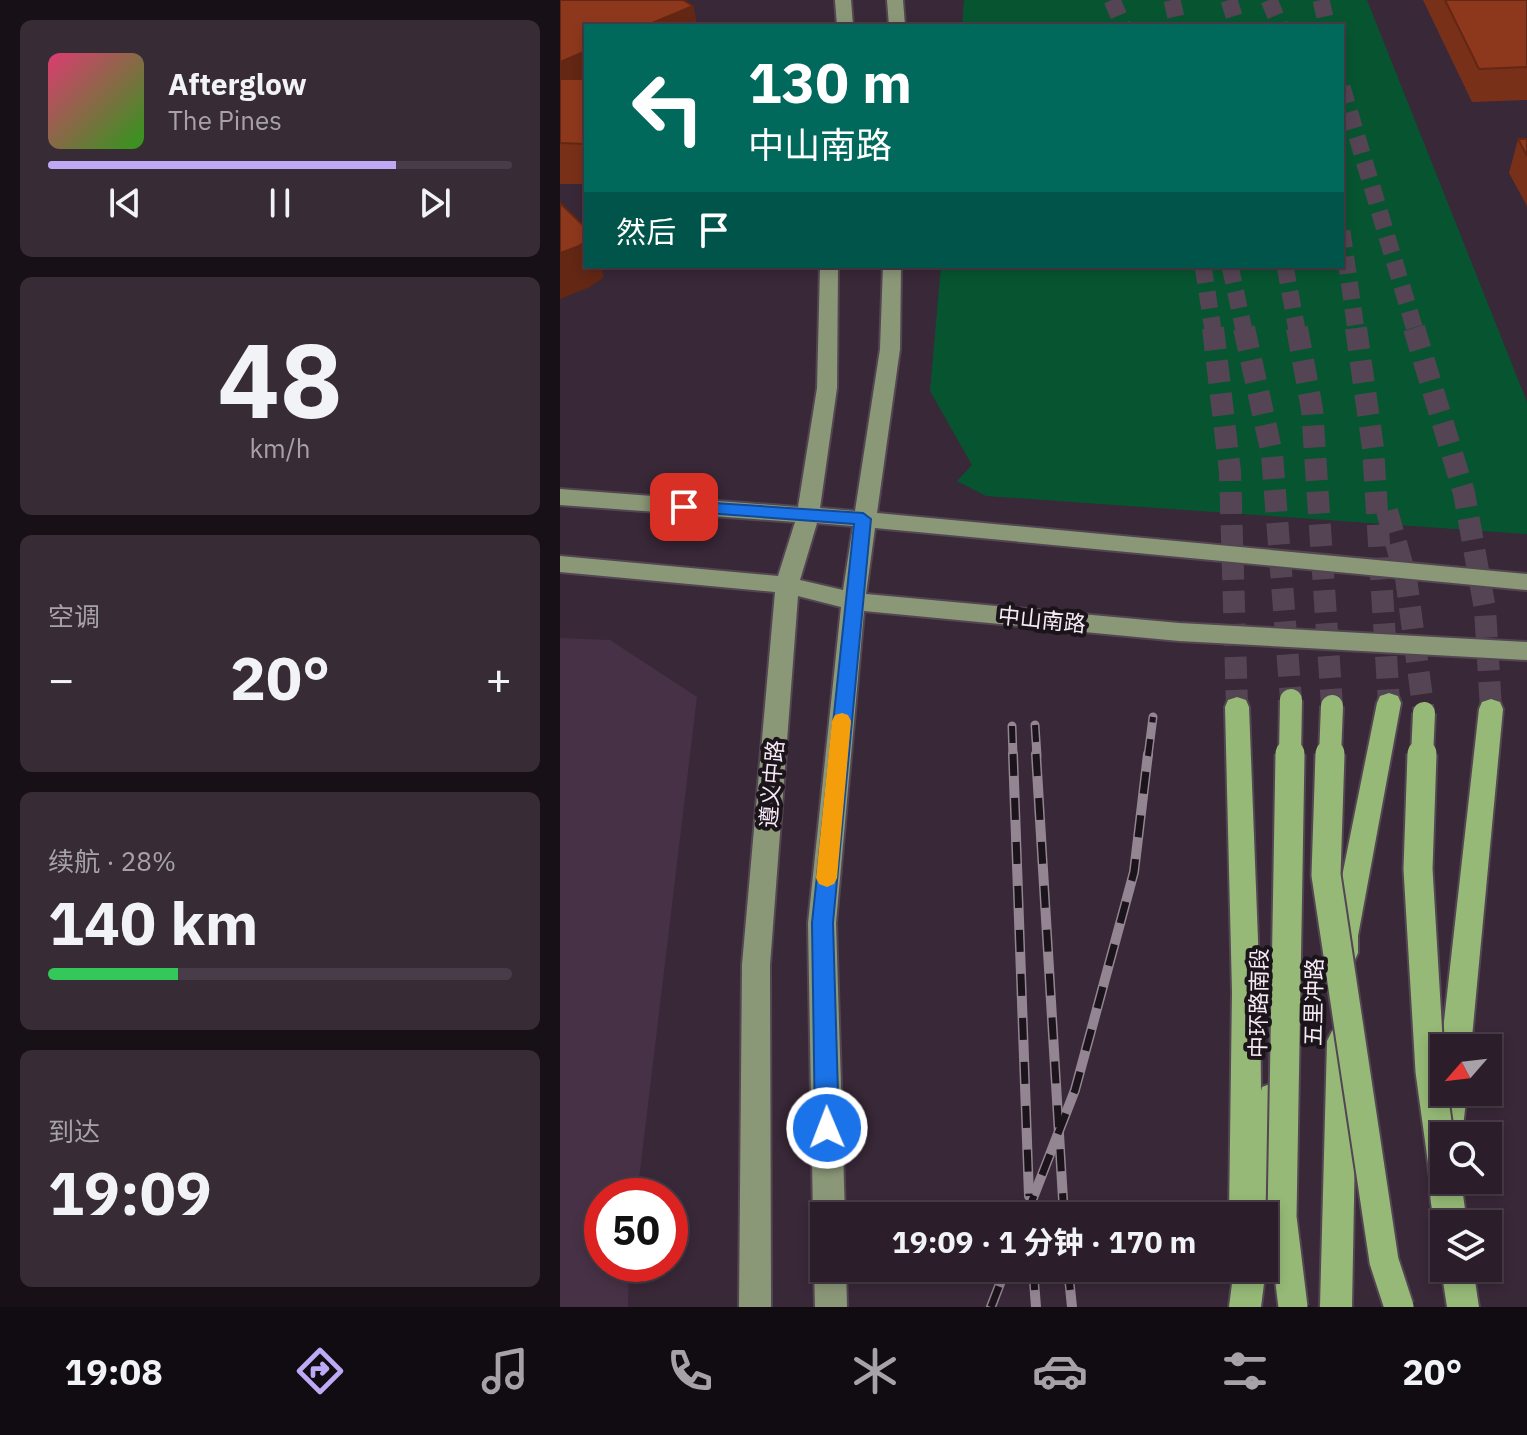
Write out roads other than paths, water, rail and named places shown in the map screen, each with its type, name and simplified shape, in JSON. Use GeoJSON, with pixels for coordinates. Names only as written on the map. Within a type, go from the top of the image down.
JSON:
{"type":"FeatureCollection","features":[{"type":"Feature","properties":{"kind":"highway","name":"中环路南段"},"geometry":{"type":"LineString","coordinates":[[1291,700],[1282,1217],[1293,1307]]}},
{"type":"Feature","properties":{"kind":"highway","name":"五里冲路"},"geometry":{"type":"LineString","coordinates":[[1336,1307],[1344,936],[1389,703]]}},
{"type":"Feature","properties":{"kind":"highway"},"geometry":{"type":"LineString","coordinates":[[1332,706],[1326,875],[1384,1261],[1399,1307]]}},
{"type":"Feature","properties":{"kind":"highway"},"geometry":{"type":"LineString","coordinates":[[1237,707],[1246,992],[1245,1202]]}},
{"type":"Feature","properties":{"kind":"highway"},"geometry":{"type":"LineString","coordinates":[[1457,1034],[1491,709]]}},
{"type":"Feature","properties":{"kind":"highway"},"geometry":{"type":"LineString","coordinates":[[1424,713],[1418,869],[1430,1071],[1437,1122]]}},
{"type":"Feature","properties":{"kind":"highway"},"geometry":{"type":"LineString","coordinates":[[1259,1202],[1286,1004]]}},
{"type":"Feature","properties":{"kind":"highway"},"geometry":{"type":"LineString","coordinates":[[1245,1307],[1246,1282]]}},
{"type":"Feature","properties":{"kind":"highway"},"geometry":{"type":"LineString","coordinates":[[1459,1282],[1463,1307]]}},
{"type":"Feature","properties":{"kind":"main road"},"geometry":{"type":"LineString","coordinates":[[843,0],[845,24]]}},
{"type":"Feature","properties":{"kind":"main road"},"geometry":{"type":"LineString","coordinates":[[895,0],[897,24]]}},
{"type":"Feature","properties":{"kind":"main road","name":"遵义中路"},"geometry":{"type":"LineString","coordinates":[[755,1307],[756,965],[787,585],[808,516],[827,388],[829,268]]}},
{"type":"Feature","properties":{"kind":"main road"},"geometry":{"type":"LineString","coordinates":[[829,1202],[822,923],[853,601],[890,349],[892,268]]}},
{"type":"Feature","properties":{"kind":"main road"},"geometry":{"type":"LineString","coordinates":[[560,497],[863,519],[1527,582]]}},
{"type":"Feature","properties":{"kind":"main road","name":"中山南路"},"geometry":{"type":"LineString","coordinates":[[560,564],[787,585],[853,601],[1179,632],[1527,651]]}},
{"type":"Feature","properties":{"kind":"main road"},"geometry":{"type":"LineString","coordinates":[[830,1282],[831,1307]]}},
{"type":"Feature","properties":{"kind":"tunnel"},"geometry":{"type":"LineString","coordinates":[[1112,0],[1122,24]]}},
{"type":"Feature","properties":{"kind":"tunnel"},"geometry":{"type":"LineString","coordinates":[[1172,0],[1178,24]]}},
{"type":"Feature","properties":{"kind":"tunnel"},"geometry":{"type":"LineString","coordinates":[[1229,0],[1236,24]]}},
{"type":"Feature","properties":{"kind":"tunnel"},"geometry":{"type":"LineString","coordinates":[[1269,0],[1279,24]]}},
{"type":"Feature","properties":{"kind":"tunnel"},"geometry":{"type":"LineString","coordinates":[[1321,0],[1327,24]]}},
{"type":"Feature","properties":{"kind":"tunnel"},"geometry":{"type":"LineString","coordinates":[[1344,94],[1415,330]]}},
{"type":"Feature","properties":{"kind":"tunnel"},"geometry":{"type":"LineString","coordinates":[[1344,245],[1356,330]]}},
{"type":"Feature","properties":{"kind":"tunnel"},"geometry":{"type":"LineString","coordinates":[[1203,268],[1213,330]]}},
{"type":"Feature","properties":{"kind":"tunnel"},"geometry":{"type":"LineString","coordinates":[[1230,268],[1244,330]]}},
{"type":"Feature","properties":{"kind":"tunnel"},"geometry":{"type":"LineString","coordinates":[[1285,268],[1297,330]]}},
{"type":"Feature","properties":{"kind":"tunnel"},"geometry":{"type":"LineString","coordinates":[[1213,328],[1230,472],[1237,707]]}},
{"type":"Feature","properties":{"kind":"tunnel"},"geometry":{"type":"LineString","coordinates":[[1244,328],[1272,454],[1291,700]]}},
{"type":"Feature","properties":{"kind":"tunnel"},"geometry":{"type":"LineString","coordinates":[[1297,328],[1312,409],[1332,706]]}},
{"type":"Feature","properties":{"kind":"tunnel"},"geometry":{"type":"LineString","coordinates":[[1356,328],[1373,448],[1389,703]]}},
{"type":"Feature","properties":{"kind":"tunnel"},"geometry":{"type":"LineString","coordinates":[[1414,328],[1464,493],[1485,609],[1491,709]]}},
{"type":"Feature","properties":{"kind":"tunnel"},"geometry":{"type":"LineString","coordinates":[[1387,511],[1406,578],[1424,713]]}},
{"type":"Feature","properties":{"kind":"railway"},"geometry":{"type":"LineString","coordinates":[[1148,756],[1153,717]]}},
{"type":"Feature","properties":{"kind":"railway"},"geometry":{"type":"LineString","coordinates":[[1035,725],[1037,756]]}},
{"type":"Feature","properties":{"kind":"railway"},"geometry":{"type":"LineString","coordinates":[[1012,726],[1013,756]]}},
{"type":"Feature","properties":{"kind":"railway"},"geometry":{"type":"LineString","coordinates":[[1013,754],[1029,1196]]}},
{"type":"Feature","properties":{"kind":"railway"},"geometry":{"type":"LineString","coordinates":[[1036,754],[1059,1131]]}},
{"type":"Feature","properties":{"kind":"railway"},"geometry":{"type":"LineString","coordinates":[[1059,1131],[1075,1090],[1134,872],[1148,754]]}},
{"type":"Feature","properties":{"kind":"railway"},"geometry":{"type":"LineString","coordinates":[[1031,1202],[1059,1131]]}},
{"type":"Feature","properties":{"kind":"railway"},"geometry":{"type":"LineString","coordinates":[[1059,1131],[1063,1202]]}},
{"type":"Feature","properties":{"kind":"railway"},"geometry":{"type":"LineString","coordinates":[[991,1307],[1001,1282]]}},
{"type":"Feature","properties":{"kind":"railway"},"geometry":{"type":"LineString","coordinates":[[1034,1282],[1036,1307]]}},
{"type":"Feature","properties":{"kind":"railway"},"geometry":{"type":"LineString","coordinates":[[1069,1282],[1072,1307]]}}]}
